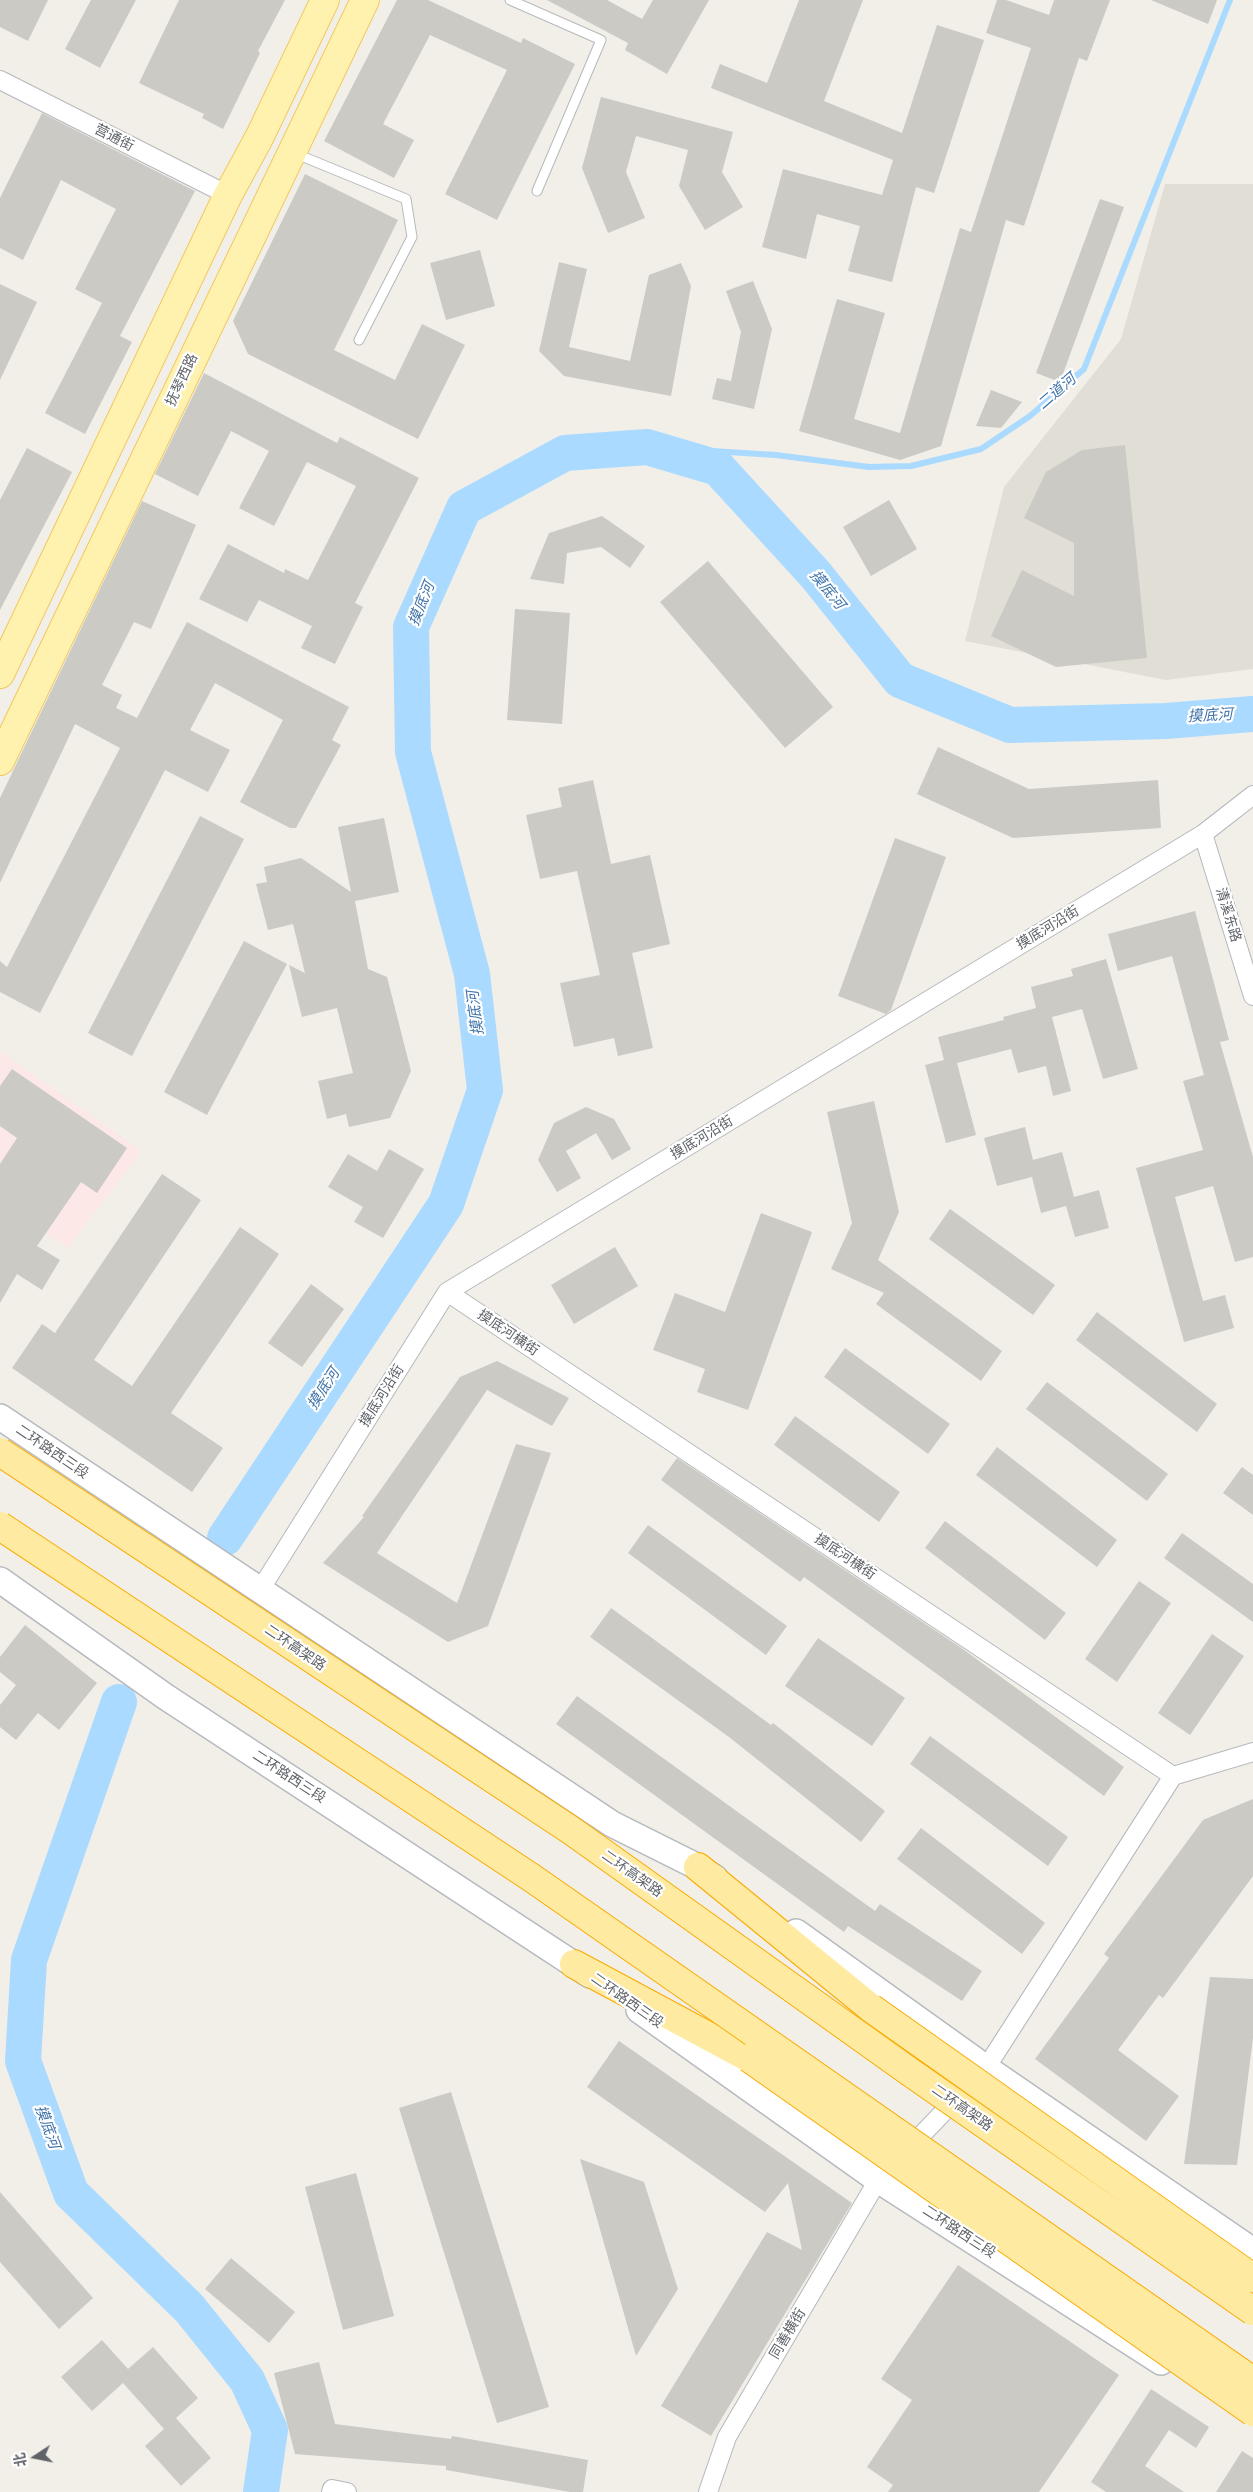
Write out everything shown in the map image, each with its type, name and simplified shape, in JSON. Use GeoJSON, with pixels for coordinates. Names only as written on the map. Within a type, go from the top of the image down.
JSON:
{"type":"FeatureCollection","features":[{"type":"Feature","properties":{"kind":"highway","name":"二环高架路"},"geometry":{"type":"LineString","coordinates":[[0,1452],[572,1831],[910,2072],[1253,2310]]}},
{"type":"Feature","properties":{"kind":"highway"},"geometry":{"type":"LineString","coordinates":[[0,1526],[532,1878],[1253,2381]]}},
{"type":"Feature","properties":{"kind":"highway"},"geometry":{"type":"LineString","coordinates":[[698,1867],[871,2008],[1253,2278]]}},
{"type":"Feature","properties":{"kind":"highway"},"geometry":{"type":"LineString","coordinates":[[574,1964],[750,2058],[1253,2412]]}},
{"type":"Feature","properties":{"kind":"main road"},"geometry":{"type":"LineString","coordinates":[[0,674],[228,195],[260,136],[325,0]]}},
{"type":"Feature","properties":{"kind":"main road","name":"抚琴西路"},"geometry":{"type":"LineString","coordinates":[[0,761],[365,0]]}},
{"type":"Feature","properties":{"kind":"main road","name":"二环路西三段"},"geometry":{"type":"LineString","coordinates":[[0,1417],[612,1824],[698,1867],[810,1942],[986,2068],[1253,2251]]}},
{"type":"Feature","properties":{"kind":"main road","name":"二环路西三段"},"geometry":{"type":"LineString","coordinates":[[0,1580],[158,1692],[574,1964],[878,2180],[1253,2422]]}},
{"type":"Feature","properties":{"kind":"street","name":"营通街"},"geometry":{"type":"LineString","coordinates":[[0,80],[228,195]]}},
{"type":"Feature","properties":{"kind":"street","name":"摸底河沿街"},"geometry":{"type":"LineString","coordinates":[[260,1590],[447,1292],[1203,834],[1253,795]]}},
{"type":"Feature","properties":{"kind":"street","name":"清溪东路"},"geometry":{"type":"LineString","coordinates":[[1203,834],[1253,996]]}},
{"type":"Feature","properties":{"kind":"street","name":"摸底河横街"},"geometry":{"type":"LineString","coordinates":[[447,1292],[1173,1776]]}},
{"type":"Feature","properties":{"kind":"street"},"geometry":{"type":"LineString","coordinates":[[1173,1776],[1253,1752]]}},
{"type":"Feature","properties":{"kind":"street","name":"同善横街"},"geometry":{"type":"LineString","coordinates":[[708,2492],[727,2436],[878,2180],[986,2068],[1173,1776]]}},
{"type":"Feature","properties":{"kind":"street"},"geometry":{"type":"LineString","coordinates":[[331,2492],[332,2489],[347,2492]]}},
{"type":"Feature","properties":{"kind":"lane"},"geometry":{"type":"LineString","coordinates":[[510,0],[601,40],[537,191]]}},
{"type":"Feature","properties":{"kind":"lane"},"geometry":{"type":"LineString","coordinates":[[291,152],[406,199],[412,237],[360,340]]}},
{"type":"Feature","properties":{"kind":"shaded area"},"geometry":{"type":"Polygon","coordinates":[[[1165,184],[1253,184],[1253,669],[1166,680],[965,641],[1004,487],[1121,339],[1165,184]]]}},
{"type":"Feature","properties":{"kind":"shaded area"},"geometry":{"type":"Polygon","coordinates":[[[0,1051],[142,1151],[68,1248],[0,1205],[0,1051]]]}},
{"type":"Feature","properties":{"kind":"building"},"geometry":{"type":"Polygon","coordinates":[[[0,0],[48,0],[28,41],[0,27],[0,0]]]}},
{"type":"Feature","properties":{"kind":"building"},"geometry":{"type":"Polygon","coordinates":[[[91,0],[136,0],[100,68],[65,49],[91,0]]]}},
{"type":"Feature","properties":{"kind":"building"},"geometry":{"type":"Polygon","coordinates":[[[179,0],[285,0],[258,51],[260,53],[223,129],[202,118],[204,114],[139,83],[179,0]]]}},
{"type":"Feature","properties":{"kind":"building"},"geometry":{"type":"Polygon","coordinates":[[[397,0],[428,0],[521,43],[523,38],[575,64],[497,220],[445,194],[507,70],[430,35],[383,124],[414,140],[394,178],[324,141],[397,0]]]}},
{"type":"Feature","properties":{"kind":"building"},"geometry":{"type":"Polygon","coordinates":[[[547,0],[607,0],[642,19],[653,0],[709,0],[667,74],[625,50],[628,43],[547,0]]]}},
{"type":"Feature","properties":{"kind":"building"},"geometry":{"type":"Polygon","coordinates":[[[799,0],[863,0],[824,101],[902,133],[937,25],[984,40],[934,193],[916,187],[892,282],[848,271],[860,226],[817,214],[806,259],[762,247],[783,169],[882,195],[893,160],[711,88],[720,64],[767,83],[799,0]]]}},
{"type":"Feature","properties":{"kind":"building"},"geometry":{"type":"Polygon","coordinates":[[[997,0],[1006,0],[1049,15],[1054,0],[1110,0],[1087,61],[1079,58],[1024,226],[1006,220],[941,446],[900,460],[799,431],[837,299],[885,313],[854,419],[900,433],[960,228],[971,232],[1031,48],[986,33],[997,0]]]}},
{"type":"Feature","properties":{"kind":"building"},"geometry":{"type":"Polygon","coordinates":[[[1151,0],[1217,0],[1208,24],[1151,0]]]}},
{"type":"Feature","properties":{"kind":"building"},"geometry":{"type":"Polygon","coordinates":[[[601,97],[733,132],[722,172],[743,207],[705,230],[679,186],[688,150],[636,136],[626,172],[645,218],[608,233],[582,168],[601,97]]]}},
{"type":"Feature","properties":{"kind":"building"},"geometry":{"type":"Polygon","coordinates":[[[42,113],[195,191],[120,336],[132,342],[85,434],[45,413],[102,303],[75,289],[116,209],[61,180],[23,260],[0,248],[0,198],[42,113]]]}},
{"type":"Feature","properties":{"kind":"building"},"geometry":{"type":"Polygon","coordinates":[[[305,174],[398,220],[334,350],[395,380],[422,324],[465,345],[418,439],[248,354],[233,321],[305,174]]]}},
{"type":"Feature","properties":{"kind":"building"},"geometry":{"type":"Polygon","coordinates":[[[1100,199],[1124,207],[1060,382],[1036,373],[1100,199]]]}},
{"type":"Feature","properties":{"kind":"building"},"geometry":{"type":"Polygon","coordinates":[[[480,250],[495,306],[446,320],[430,263],[480,250]]]}},
{"type":"Feature","properties":{"kind":"building"},"geometry":{"type":"Polygon","coordinates":[[[559,262],[587,269],[569,347],[630,361],[649,275],[681,263],[691,286],[671,396],[564,376],[539,351],[559,262]]]}},
{"type":"Feature","properties":{"kind":"building"},"geometry":{"type":"Polygon","coordinates":[[[753,281],[772,329],[754,409],[712,399],[717,378],[731,381],[741,332],[726,291],[753,281]]]}},
{"type":"Feature","properties":{"kind":"building"},"geometry":{"type":"Polygon","coordinates":[[[0,284],[37,302],[0,380],[0,284]]]}},
{"type":"Feature","properties":{"kind":"building"},"geometry":{"type":"Polygon","coordinates":[[[204,373],[337,443],[340,437],[419,478],[355,603],[363,607],[335,664],[301,648],[312,626],[259,600],[247,622],[199,599],[228,544],[284,573],[285,569],[308,580],[356,486],[307,462],[274,526],[239,508],[269,451],[231,431],[198,496],[155,474],[204,373]]]}},
{"type":"Feature","properties":{"kind":"building"},"geometry":{"type":"Polygon","coordinates":[[[991,390],[1022,402],[1001,428],[976,426],[991,390]]]}},
{"type":"Feature","properties":{"kind":"building"},"geometry":{"type":"Polygon","coordinates":[[[1125,445],[1147,658],[1056,667],[991,636],[1022,570],[1074,596],[1074,543],[1024,518],[1046,472],[1082,450],[1125,445]]]}},
{"type":"Feature","properties":{"kind":"building"},"geometry":{"type":"Polygon","coordinates":[[[27,448],[72,472],[0,610],[0,500],[27,448]]]}},
{"type":"Feature","properties":{"kind":"building"},"geometry":{"type":"Polygon","coordinates":[[[889,500],[917,549],[871,576],[843,527],[889,500]]]}},
{"type":"Feature","properties":{"kind":"building"},"geometry":{"type":"Polygon","coordinates":[[[142,501],[196,525],[151,629],[134,622],[102,685],[122,695],[116,708],[137,718],[187,622],[349,707],[332,740],[341,745],[296,828],[290,828],[240,802],[283,720],[215,683],[190,730],[230,750],[208,792],[165,770],[40,1013],[0,992],[0,961],[7,967],[120,748],[75,724],[0,883],[0,798],[142,501]]]}},
{"type":"Feature","properties":{"kind":"building"},"geometry":{"type":"Polygon","coordinates":[[[602,516],[645,546],[630,568],[601,547],[567,553],[564,584],[530,579],[549,533],[602,516]]]}},
{"type":"Feature","properties":{"kind":"building"},"geometry":{"type":"Polygon","coordinates":[[[708,561],[833,707],[785,748],[660,602],[708,561]]]}},
{"type":"Feature","properties":{"kind":"building"},"geometry":{"type":"Polygon","coordinates":[[[515,609],[570,613],[562,724],[507,720],[515,609]]]}},
{"type":"Feature","properties":{"kind":"building"},"geometry":{"type":"Polygon","coordinates":[[[938,747],[1029,789],[1158,780],[1161,828],[1013,838],[917,794],[938,747]]]}},
{"type":"Feature","properties":{"kind":"building"},"geometry":{"type":"Polygon","coordinates":[[[593,780],[611,864],[650,855],[670,944],[632,953],[653,1048],[618,1056],[614,1038],[574,1047],[560,983],[600,975],[577,871],[540,879],[526,815],[562,807],[558,788],[593,780]]]}},
{"type":"Feature","properties":{"kind":"building"},"geometry":{"type":"Polygon","coordinates":[[[200,816],[244,839],[132,1056],[88,1033],[200,816]]]}},
{"type":"Feature","properties":{"kind":"building"},"geometry":{"type":"Polygon","coordinates":[[[384,818],[399,892],[355,901],[368,969],[387,977],[411,1071],[390,1118],[349,1127],[346,1114],[327,1119],[318,1081],[353,1073],[337,1008],[302,1017],[289,965],[305,973],[293,924],[268,930],[256,884],[267,882],[264,867],[301,858],[351,892],[338,827],[384,818]]]}},
{"type":"Feature","properties":{"kind":"building"},"geometry":{"type":"Polygon","coordinates":[[[895,838],[946,857],[891,1010],[886,1014],[838,996],[895,838]]]}},
{"type":"Feature","properties":{"kind":"building"},"geometry":{"type":"Polygon","coordinates":[[[1195,911],[1229,1040],[1220,1042],[1253,1157],[1253,1257],[1235,1262],[1213,1186],[1175,1197],[1203,1301],[1225,1295],[1234,1328],[1184,1342],[1136,1168],[1203,1150],[1183,1081],[1204,1075],[1172,956],[1118,971],[1108,934],[1195,911]]]}},
{"type":"Feature","properties":{"kind":"building"},"geometry":{"type":"Polygon","coordinates":[[[244,941],[287,964],[207,1115],[164,1092],[244,941]]]}},
{"type":"Feature","properties":{"kind":"building"},"geometry":{"type":"Polygon","coordinates":[[[1106,959],[1138,1069],[1103,1079],[1082,1009],[1052,1017],[1071,1091],[1053,1096],[1046,1066],[1018,1073],[1011,1049],[957,1063],[976,1135],[946,1143],[925,1065],[944,1060],[938,1037],[1004,1020],[1003,1017],[1036,1008],[1031,987],[1073,976],[1071,969],[1106,959]]]}},
{"type":"Feature","properties":{"kind":"building"},"geometry":{"type":"Polygon","coordinates":[[[12,1069],[127,1148],[97,1193],[81,1182],[37,1246],[60,1260],[42,1290],[17,1274],[0,1303],[0,1164],[17,1138],[0,1126],[0,1086],[12,1069]]]}},
{"type":"Feature","properties":{"kind":"building"},"geometry":{"type":"Polygon","coordinates":[[[874,1101],[899,1212],[878,1260],[1002,1351],[981,1381],[876,1304],[884,1293],[831,1269],[852,1223],[827,1112],[874,1101]]]}},
{"type":"Feature","properties":{"kind":"building"},"geometry":{"type":"Polygon","coordinates":[[[586,1107],[614,1119],[631,1149],[612,1160],[596,1133],[566,1151],[581,1178],[557,1192],[538,1160],[554,1123],[586,1107]]]}},
{"type":"Feature","properties":{"kind":"building"},"geometry":{"type":"Polygon","coordinates":[[[1025,1127],[1033,1160],[1062,1152],[1074,1197],[1099,1190],[1109,1228],[1075,1237],[1066,1206],[1041,1213],[1032,1177],[997,1186],[984,1138],[1025,1127]]]}},
{"type":"Feature","properties":{"kind":"building"},"geometry":{"type":"Polygon","coordinates":[[[389,1149],[424,1169],[383,1238],[354,1222],[363,1207],[328,1187],[348,1154],[377,1171],[389,1149]]]}},
{"type":"Feature","properties":{"kind":"building"},"geometry":{"type":"Polygon","coordinates":[[[162,1174],[201,1200],[94,1360],[132,1386],[240,1227],[279,1254],[171,1413],[223,1448],[192,1492],[12,1368],[42,1324],[55,1333],[162,1174]]]}},
{"type":"Feature","properties":{"kind":"building"},"geometry":{"type":"Polygon","coordinates":[[[950,1209],[1055,1285],[1033,1315],[929,1239],[950,1209]]]}},
{"type":"Feature","properties":{"kind":"building"},"geometry":{"type":"Polygon","coordinates":[[[761,1213],[812,1232],[748,1410],[697,1392],[705,1369],[653,1350],[675,1293],[725,1312],[761,1213]]]}},
{"type":"Feature","properties":{"kind":"building"},"geometry":{"type":"Polygon","coordinates":[[[615,1247],[638,1286],[574,1324],[551,1285],[615,1247]]]}},
{"type":"Feature","properties":{"kind":"building"},"geometry":{"type":"Polygon","coordinates":[[[311,1284],[344,1309],[302,1367],[268,1343],[311,1284]]]}},
{"type":"Feature","properties":{"kind":"building"},"geometry":{"type":"Polygon","coordinates":[[[1097,1312],[1217,1404],[1197,1432],[1076,1340],[1097,1312]]]}},
{"type":"Feature","properties":{"kind":"building"},"geometry":{"type":"Polygon","coordinates":[[[845,1348],[950,1424],[928,1454],[824,1377],[845,1348]]]}},
{"type":"Feature","properties":{"kind":"building"},"geometry":{"type":"Polygon","coordinates":[[[497,1361],[569,1398],[552,1426],[487,1390],[377,1553],[457,1603],[516,1444],[551,1453],[488,1626],[448,1642],[323,1563],[364,1517],[362,1516],[460,1377],[497,1361]]]}},
{"type":"Feature","properties":{"kind":"building"},"geometry":{"type":"Polygon","coordinates":[[[1047,1382],[1168,1474],[1147,1501],[1026,1409],[1047,1382]]]}},
{"type":"Feature","properties":{"kind":"building"},"geometry":{"type":"Polygon","coordinates":[[[795,1416],[900,1492],[879,1522],[774,1445],[795,1416]]]}},
{"type":"Feature","properties":{"kind":"building"},"geometry":{"type":"Polygon","coordinates":[[[997,1447],[1117,1540],[1097,1567],[976,1475],[997,1447]]]}},
{"type":"Feature","properties":{"kind":"building"},"geometry":{"type":"Polygon","coordinates":[[[677,1458],[960,1647],[1124,1767],[1104,1796],[804,1577],[800,1582],[661,1480],[677,1458]]]}},
{"type":"Feature","properties":{"kind":"building"},"geometry":{"type":"Polygon","coordinates":[[[1242,1467],[1253,1475],[1253,1515],[1223,1493],[1242,1467]]]}},
{"type":"Feature","properties":{"kind":"building"},"geometry":{"type":"Polygon","coordinates":[[[945,1521],[1066,1613],[1045,1640],[925,1548],[945,1521]]]}},
{"type":"Feature","properties":{"kind":"building"},"geometry":{"type":"Polygon","coordinates":[[[648,1525],[787,1626],[766,1655],[628,1553],[648,1525]]]}},
{"type":"Feature","properties":{"kind":"building"},"geometry":{"type":"Polygon","coordinates":[[[1182,1533],[1253,1584],[1253,1622],[1164,1558],[1182,1533]]]}},
{"type":"Feature","properties":{"kind":"building"},"geometry":{"type":"Polygon","coordinates":[[[1139,1581],[1171,1603],[1117,1682],[1085,1659],[1139,1581]]]}},
{"type":"Feature","properties":{"kind":"building"},"geometry":{"type":"Polygon","coordinates":[[[611,1608],[771,1725],[773,1723],[885,1811],[861,1842],[729,1737],[590,1637],[611,1608]]]}},
{"type":"Feature","properties":{"kind":"building"},"geometry":{"type":"Polygon","coordinates":[[[25,1625],[97,1683],[59,1730],[38,1713],[16,1740],[0,1727],[0,1705],[16,1685],[0,1672],[0,1657],[25,1625]]]}},
{"type":"Feature","properties":{"kind":"building"},"geometry":{"type":"Polygon","coordinates":[[[1212,1634],[1244,1656],[1190,1735],[1158,1713],[1212,1634]]]}},
{"type":"Feature","properties":{"kind":"building"},"geometry":{"type":"Polygon","coordinates":[[[818,1638],[905,1698],[872,1746],[785,1686],[818,1638]]]}},
{"type":"Feature","properties":{"kind":"building"},"geometry":{"type":"Polygon","coordinates":[[[577,1696],[875,1911],[880,1904],[982,1971],[962,2001],[848,1926],[844,1932],[556,1724],[577,1696]]]}},
{"type":"Feature","properties":{"kind":"building"},"geometry":{"type":"Polygon","coordinates":[[[930,1736],[1068,1837],[1048,1866],[910,1764],[930,1736]]]}},
{"type":"Feature","properties":{"kind":"building"},"geometry":{"type":"Polygon","coordinates":[[[1253,1799],[1253,1876],[1163,1998],[1159,1995],[1118,2050],[1179,2096],[1146,2141],[1035,2059],[1109,1958],[1104,1954],[1203,1820],[1253,1799]]]}},
{"type":"Feature","properties":{"kind":"building"},"geometry":{"type":"Polygon","coordinates":[[[921,1828],[1045,1923],[1022,1954],[897,1859],[921,1828]]]}},
{"type":"Feature","properties":{"kind":"building"},"geometry":{"type":"Polygon","coordinates":[[[1210,1977],[1253,1979],[1253,2038],[1237,2165],[1184,2164],[1210,1977]]]}},
{"type":"Feature","properties":{"kind":"building"},"geometry":{"type":"Polygon","coordinates":[[[619,2041],[852,2203],[711,2436],[661,2406],[767,2232],[802,2250],[788,2183],[765,2212],[587,2087],[619,2041]]]}},
{"type":"Feature","properties":{"kind":"building"},"geometry":{"type":"Polygon","coordinates":[[[451,2092],[549,2407],[497,2423],[399,2108],[451,2092]]]}},
{"type":"Feature","properties":{"kind":"building"},"geometry":{"type":"Polygon","coordinates":[[[580,2159],[644,2182],[678,2289],[636,2356],[580,2159]]]}},
{"type":"Feature","properties":{"kind":"building"},"geometry":{"type":"Polygon","coordinates":[[[356,2173],[394,2316],[343,2330],[305,2187],[356,2173]]]}},
{"type":"Feature","properties":{"kind":"building"},"geometry":{"type":"Polygon","coordinates":[[[0,2192],[93,2298],[59,2329],[0,2262],[0,2192]]]}},
{"type":"Feature","properties":{"kind":"building"},"geometry":{"type":"Polygon","coordinates":[[[231,2258],[295,2312],[269,2343],[205,2289],[231,2258]]]}},
{"type":"Feature","properties":{"kind":"building"},"geometry":{"type":"Polygon","coordinates":[[[958,2265],[1119,2375],[1039,2492],[888,2492],[893,2485],[867,2467],[912,2400],[881,2379],[958,2265]]]}},
{"type":"Feature","properties":{"kind":"building"},"geometry":{"type":"Polygon","coordinates":[[[102,2340],[128,2369],[153,2347],[198,2398],[176,2418],[211,2458],[181,2486],[145,2446],[164,2429],[123,2383],[92,2411],[61,2377],[102,2340]]]}},
{"type":"Feature","properties":{"kind":"building"},"geometry":{"type":"Polygon","coordinates":[[[319,2362],[335,2424],[451,2439],[452,2436],[588,2460],[583,2492],[570,2492],[446,2470],[446,2466],[295,2454],[274,2373],[319,2362]]]}},
{"type":"Feature","properties":{"kind":"building"},"geometry":{"type":"Polygon","coordinates":[[[1151,2389],[1209,2427],[1196,2448],[1169,2430],[1145,2466],[1184,2492],[1106,2492],[1091,2482],[1151,2389]]]}},
{"type":"Feature","properties":{"kind":"building"},"geometry":{"type":"Polygon","coordinates":[[[1242,2451],[1253,2458],[1253,2492],[1216,2492],[1242,2451]]]}},
{"type":"Feature","properties":{"kind":"waterway","name":"二道河"},"geometry":{"type":"LineString","coordinates":[[647,447],[776,455],[869,467],[911,466],[981,449],[1030,416],[1084,369],[1230,0]]}},
{"type":"Feature","properties":{"kind":"waterway","name":"摸底河"},"geometry":{"type":"LineString","coordinates":[[225,1538],[446,1204],[485,1090],[472,974],[413,752],[411,627],[464,508],[565,453],[647,447],[718,468],[815,574],[900,680],[1010,725],[1166,721],[1253,714]]}},
{"type":"Feature","properties":{"kind":"waterway","name":"摸底河"},"geometry":{"type":"LineString","coordinates":[[119,1702],[29,1960],[23,2061],[71,2193],[189,2308],[247,2380],[270,2430],[261,2492]]}}]}
